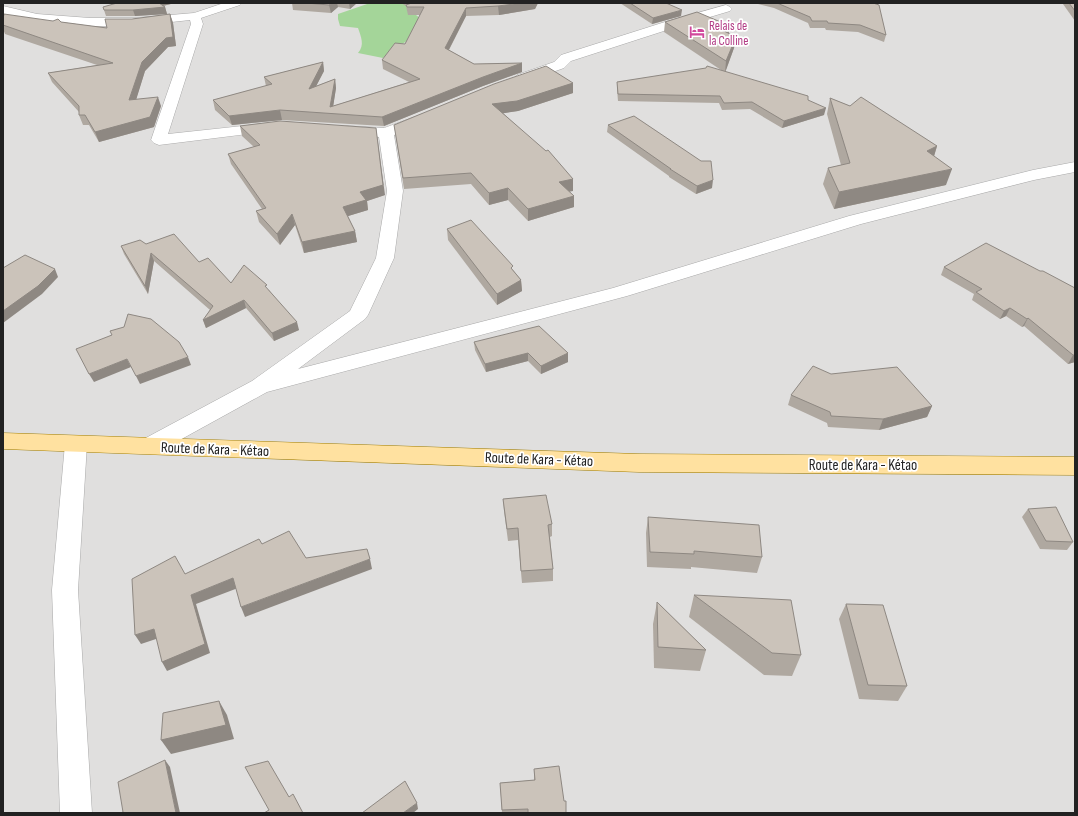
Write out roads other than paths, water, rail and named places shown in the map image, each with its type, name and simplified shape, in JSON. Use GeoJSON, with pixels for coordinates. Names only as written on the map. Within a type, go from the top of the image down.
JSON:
{"type":"FeatureCollection","features":[{"type":"Feature","properties":{"kind":"main road","name":"Route de Kara - Kétao"},"geometry":{"type":"LineString","coordinates":[[3,441],[639,463],[1075,466]]}},
{"type":"Feature","properties":{"kind":"street"},"geometry":{"type":"LineString","coordinates":[[4,11],[22,3]]}},
{"type":"Feature","properties":{"kind":"street"},"geometry":{"type":"LineString","coordinates":[[4,11],[36,18],[90,22],[135,22],[195,16],[236,3]]}},
{"type":"Feature","properties":{"kind":"street"},"geometry":{"type":"LineString","coordinates":[[510,82],[559,65],[566,58],[669,25],[726,9]]}},
{"type":"Feature","properties":{"kind":"street"},"geometry":{"type":"LineString","coordinates":[[195,16],[197,24],[159,140],[282,125]]}},
{"type":"Feature","properties":{"kind":"street"},"geometry":{"type":"LineString","coordinates":[[332,128],[386,133],[438,112]]}},
{"type":"Feature","properties":{"kind":"street"},"geometry":{"type":"LineString","coordinates":[[150,446],[260,386],[358,315],[385,258],[395,191],[386,133]]}},
{"type":"Feature","properties":{"kind":"street"},"geometry":{"type":"LineString","coordinates":[[260,386],[620,292],[862,218],[936,199],[964,194],[1033,174],[1075,167]]}},
{"type":"Feature","properties":{"kind":"street"},"geometry":{"type":"LineString","coordinates":[[76,444],[65,590],[76,813]]}},
{"type":"Feature","properties":{"kind":"place","name":"Relais de la Colline"},"geometry":{"type":"Point","coordinates":[697,32]}}]}
